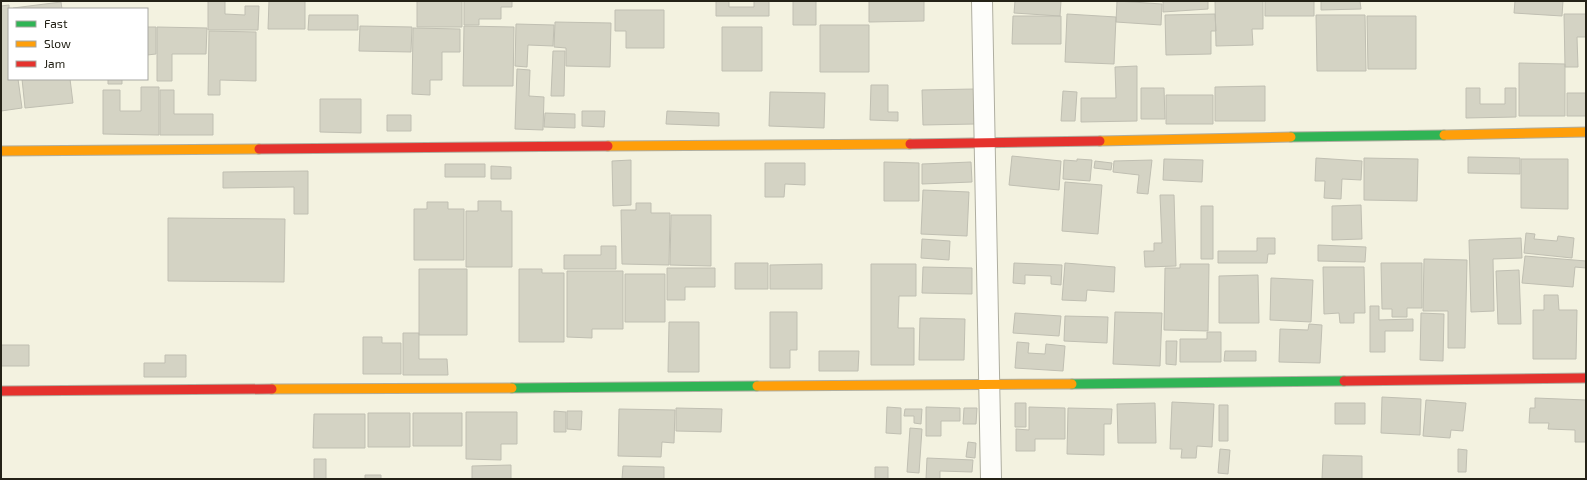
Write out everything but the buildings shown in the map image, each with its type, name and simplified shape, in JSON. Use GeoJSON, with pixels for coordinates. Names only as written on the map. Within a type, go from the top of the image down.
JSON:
{"type":"FeatureCollection","features":[{"type":"Feature","properties":{"kind":"street"},"geometry":{"type":"LineString","coordinates":[[982,1],[991,479]]}},
{"type":"Feature","properties":{"kind":"street"},"geometry":{"type":"LineString","coordinates":[[1,151],[985,143],[1586,132]]}},
{"type":"Feature","properties":{"kind":"street"},"geometry":{"type":"LineString","coordinates":[[1,391],[989,385],[1586,378]]}},
{"type":"Feature","properties":{"kind":"traffic: fast"},"geometry":{"type":"LineString","coordinates":[[1291,137],[1444,135]]}},
{"type":"Feature","properties":{"kind":"traffic: fast"},"geometry":{"type":"LineString","coordinates":[[1072,384],[1344,381]]}},
{"type":"Feature","properties":{"kind":"traffic: fast"},"geometry":{"type":"LineString","coordinates":[[512,388],[757,386]]}},
{"type":"Feature","properties":{"kind":"traffic: slow"},"geometry":{"type":"LineString","coordinates":[[1444,135],[1586,132]]}},
{"type":"Feature","properties":{"kind":"traffic: slow"},"geometry":{"type":"LineString","coordinates":[[1100,141],[1291,137]]}},
{"type":"Feature","properties":{"kind":"traffic: slow"},"geometry":{"type":"LineString","coordinates":[[608,146],[910,144]]}},
{"type":"Feature","properties":{"kind":"traffic: slow"},"geometry":{"type":"LineString","coordinates":[[1,151],[259,149]]}},
{"type":"Feature","properties":{"kind":"traffic: slow"},"geometry":{"type":"LineString","coordinates":[[757,386],[1072,384]]}},
{"type":"Feature","properties":{"kind":"traffic: slow"},"geometry":{"type":"LineString","coordinates":[[272,389],[512,388]]}},
{"type":"Feature","properties":{"kind":"traffic: jam"},"geometry":{"type":"LineString","coordinates":[[910,144],[1100,141]]}},
{"type":"Feature","properties":{"kind":"traffic: jam"},"geometry":{"type":"LineString","coordinates":[[259,149],[608,146]]}},
{"type":"Feature","properties":{"kind":"traffic: jam"},"geometry":{"type":"LineString","coordinates":[[1344,381],[1586,378]]}},
{"type":"Feature","properties":{"kind":"traffic: jam"},"geometry":{"type":"LineString","coordinates":[[1,391],[272,389]]}}]}
